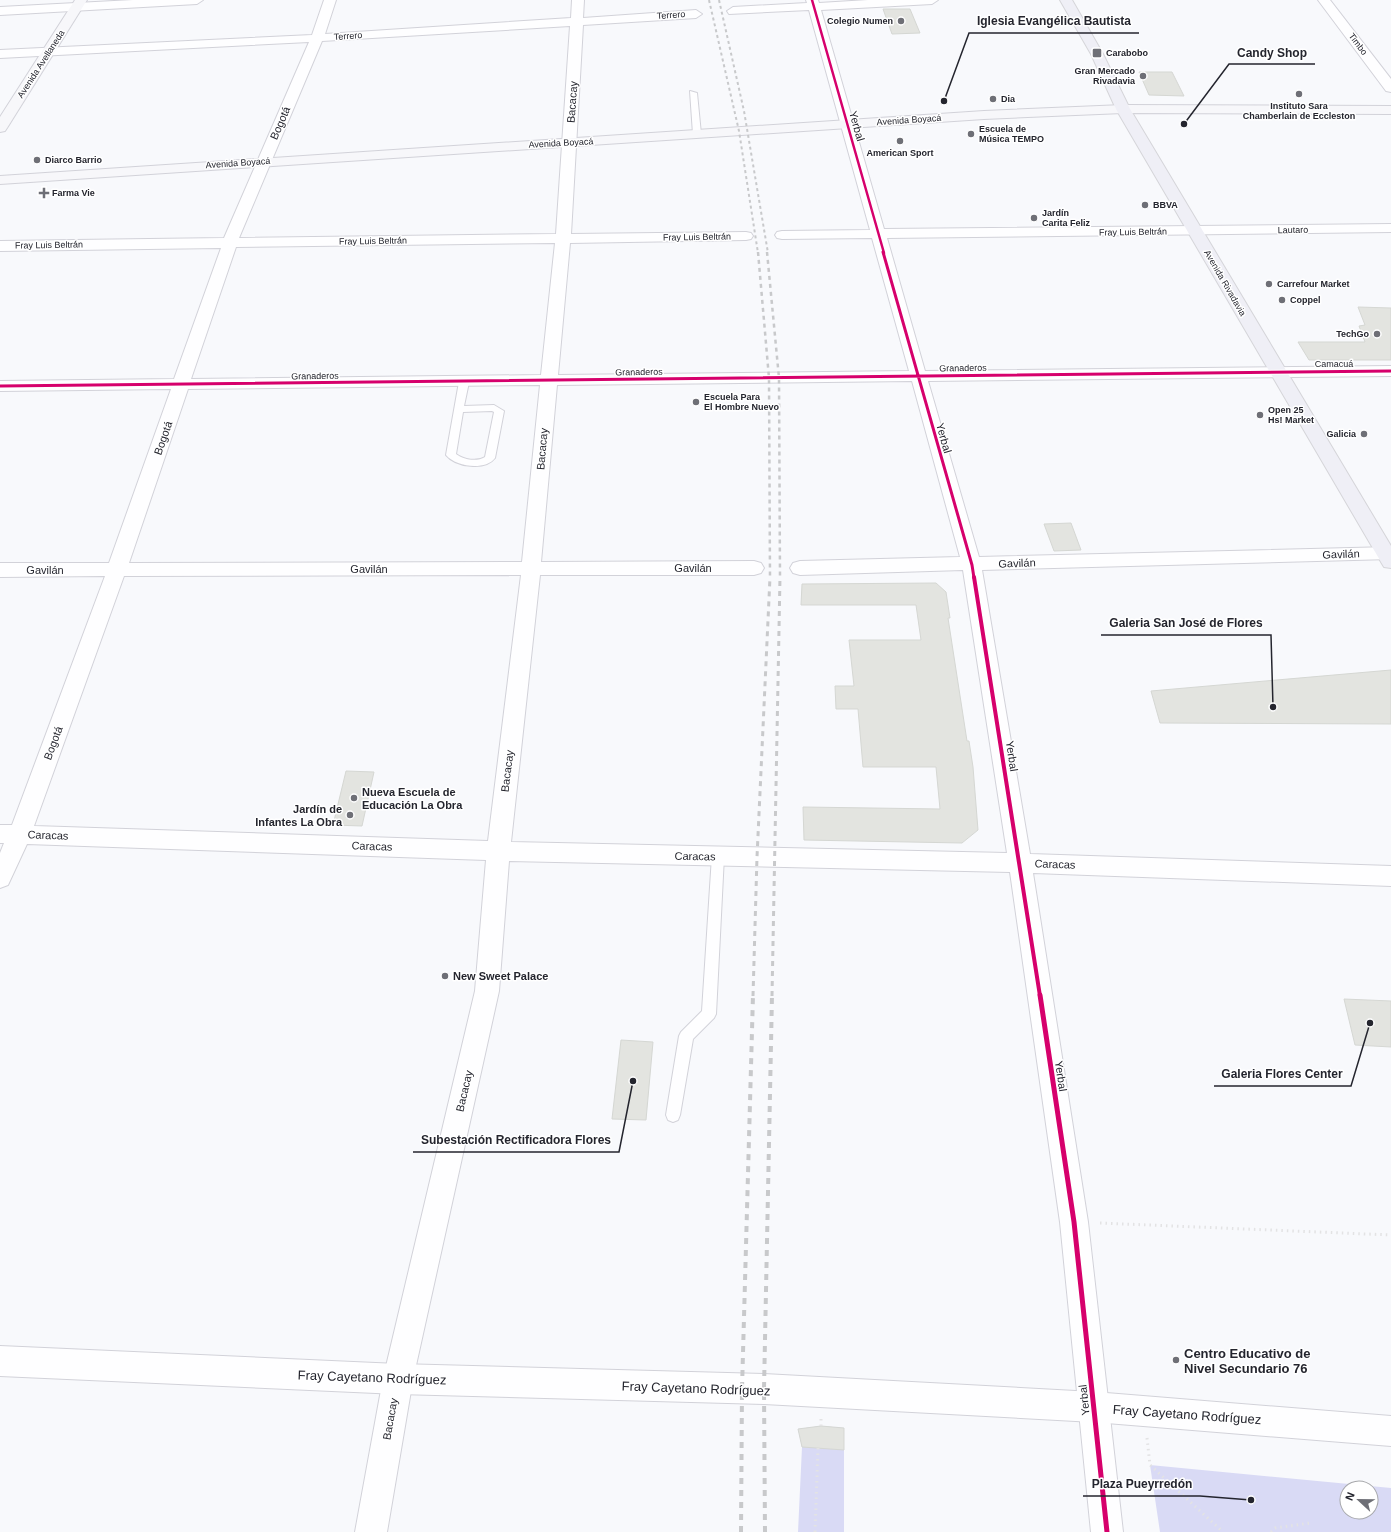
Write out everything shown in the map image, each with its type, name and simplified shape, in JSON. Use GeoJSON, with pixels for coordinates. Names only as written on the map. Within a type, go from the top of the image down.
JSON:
{"type":"FeatureCollection","features":[{"type":"Feature","properties":{"kind":"main road","name":"Avenida Rivadavia"},"geometry":{"type":"LineString","coordinates":[[1066,0],[1096,54],[1123,109],[1278,372],[1389,556]]}},
{"type":"Feature","properties":{"kind":"main road","name":"Avenida Avellaneda"},"geometry":{"type":"LineString","coordinates":[[0,128],[80,3]]}},
{"type":"Feature","properties":{"kind":"main road","name":"Avenida Boyacá"},"geometry":{"type":"LineString","coordinates":[[0,180],[264,161],[570,143],[984,115],[1123,109],[1391,110]]}},
{"type":"Feature","properties":{"kind":"street"},"geometry":{"type":"LineString","coordinates":[[0,10],[80,3],[197,0]]}},
{"type":"Feature","properties":{"kind":"street","name":"Bogotá"},"geometry":{"type":"LineString","coordinates":[[0,878],[10,834],[117,569],[230,242],[317,38],[330,0]]}},
{"type":"Feature","properties":{"kind":"street","name":"Bacacay"},"geometry":{"type":"LineString","coordinates":[[371,1532],[398,1379],[487,991],[498,851],[531,569],[563,238],[578,21],[578,0]]}},
{"type":"Feature","properties":{"kind":"street"},"geometry":{"type":"LineString","coordinates":[[733,11],[813,4],[932,0]]}},
{"type":"Feature","properties":{"kind":"street","name":"Timbo"},"geometry":{"type":"LineString","coordinates":[[1324,0],[1391,88]]}},
{"type":"Feature","properties":{"kind":"street","name":"Yerbal"},"geometry":{"type":"LineString","coordinates":[[813,4],[879,235],[917,377],[972,565],[1020,863],[1074,1222],[1107,1532]]}},
{"type":"Feature","properties":{"kind":"street","name":"Terrero"},"geometry":{"type":"LineString","coordinates":[[0,54],[317,38],[696,14]]}},
{"type":"Feature","properties":{"kind":"street","name":"Lautaro"},"geometry":{"type":"LineString","coordinates":[[1195,231],[1391,228]]}},
{"type":"Feature","properties":{"kind":"street","name":"Fray Luis Beltrán"},"geometry":{"type":"LineString","coordinates":[[782,235],[1195,231]]}},
{"type":"Feature","properties":{"kind":"street","name":"Fray Luis Beltrán"},"geometry":{"type":"LineString","coordinates":[[0,246],[746,236]]}},
{"type":"Feature","properties":{"kind":"street","name":"Camacuá"},"geometry":{"type":"LineString","coordinates":[[1278,372],[1391,371]]}},
{"type":"Feature","properties":{"kind":"street","name":"Granaderos"},"geometry":{"type":"LineString","coordinates":[[0,386],[1278,372]]}},
{"type":"Feature","properties":{"kind":"street","name":"Gavilán"},"geometry":{"type":"LineString","coordinates":[[800,568],[1389,556]]}},
{"type":"Feature","properties":{"kind":"street","name":"Gavilán"},"geometry":{"type":"LineString","coordinates":[[0,570],[754,568]]}},
{"type":"Feature","properties":{"kind":"street","name":"Caracas"},"geometry":{"type":"LineString","coordinates":[[10,834],[498,851],[1020,863],[1391,876]]}},
{"type":"Feature","properties":{"kind":"street","name":"Fray Cayetano Rodríguez"},"geometry":{"type":"LineString","coordinates":[[0,1361],[398,1379],[764,1389],[1094,1407],[1294,1422],[1391,1432]]}},
{"type":"Feature","properties":{"kind":"lane"},"geometry":{"type":"LineString","coordinates":[[693,93],[698,134]]}},
{"type":"Feature","properties":{"kind":"lane"},"geometry":{"type":"LineString","coordinates":[[459,409],[494,408],[499,411],[490,458],[487,461],[465,462],[456,459],[451,454],[459,409],[464,382]]}},
{"type":"Feature","properties":{"kind":"lane"},"geometry":{"type":"LineString","coordinates":[[673,1115],[686,1036],[709,1014],[718,856]]}},
{"type":"Feature","properties":{"kind":"path"},"geometry":{"type":"LineString","coordinates":[[1074,1222],[1391,1235]]}},
{"type":"Feature","properties":{"kind":"path"},"geometry":{"type":"LineString","coordinates":[[1144,1411],[1150,1465],[1223,1532]]}},
{"type":"Feature","properties":{"kind":"path"},"geometry":{"type":"LineString","coordinates":[[815,1532],[818,1448]]}},
{"type":"Feature","properties":{"kind":"path"},"geometry":{"type":"LineString","coordinates":[[1271,1532],[1275,1528],[1310,1523]]}},
{"type":"Feature","properties":{"kind":"shaded area"},"geometry":{"type":"Polygon","coordinates":[[[821,1426],[844,1428],[844,1532],[798,1532],[802,1447],[798,1429],[821,1426]]]}},
{"type":"Feature","properties":{"kind":"shaded area"},"geometry":{"type":"Polygon","coordinates":[[[1150,1465],[1339,1483],[1339,1520],[1379,1520],[1379,1487],[1391,1488],[1391,1532],[1160,1532],[1150,1465]]]}},
{"type":"Feature","properties":{"kind":"building","name":"Colegio Numen"},"geometry":{"type":"Polygon","coordinates":[[[883,9],[910,9],[920,33],[892,34],[883,9]]]}},
{"type":"Feature","properties":{"kind":"building"},"geometry":{"type":"Polygon","coordinates":[[[1139,72],[1172,72],[1184,96],[1149,95],[1139,72]]]}},
{"type":"Feature","properties":{"kind":"building"},"geometry":{"type":"Polygon","coordinates":[[[1358,307],[1391,308],[1391,360],[1309,360],[1298,342],[1365,342],[1359,326],[1365,325],[1358,307]]]}},
{"type":"Feature","properties":{"kind":"building"},"geometry":{"type":"Polygon","coordinates":[[[1071,523],[1081,550],[1054,551],[1044,524],[1071,523]]]}},
{"type":"Feature","properties":{"kind":"building"},"geometry":{"type":"Polygon","coordinates":[[[936,583],[946,592],[950,618],[948,618],[967,741],[969,741],[973,767],[978,830],[962,843],[804,840],[803,807],[940,809],[936,767],[863,767],[858,709],[836,709],[835,686],[854,686],[849,640],[921,640],[916,605],[801,605],[802,584],[936,583]]]}},
{"type":"Feature","properties":{"kind":"building"},"geometry":{"type":"Polygon","coordinates":[[[1391,670],[1391,724],[1160,723],[1151,691],[1391,670]]]}},
{"type":"Feature","properties":{"kind":"building","name":"Nueva Escuela de Educación La Obra"},"geometry":{"type":"Polygon","coordinates":[[[346,771],[374,772],[362,826],[333,825],[346,771]]]}},
{"type":"Feature","properties":{"kind":"building"},"geometry":{"type":"Polygon","coordinates":[[[1344,999],[1391,1001],[1391,1047],[1355,1045],[1344,999]]]}},
{"type":"Feature","properties":{"kind":"building"},"geometry":{"type":"Polygon","coordinates":[[[621,1040],[653,1042],[646,1120],[612,1119],[621,1040]]]}},
{"type":"Feature","properties":{"kind":"building"},"geometry":{"type":"Polygon","coordinates":[[[821,1426],[844,1428],[844,1450],[802,1447],[798,1429],[821,1426]]]}},
{"type":"Feature","properties":{"kind":"railway"},"geometry":{"type":"LineString","coordinates":[[709,0],[739,131],[758,253]]}},
{"type":"Feature","properties":{"kind":"railway"},"geometry":{"type":"LineString","coordinates":[[719,0],[744,111],[768,253]]}},
{"type":"Feature","properties":{"kind":"railway"},"geometry":{"type":"LineString","coordinates":[[758,252],[769,378],[770,577]]}},
{"type":"Feature","properties":{"kind":"railway"},"geometry":{"type":"LineString","coordinates":[[767,252],[779,378],[780,577]]}},
{"type":"Feature","properties":{"kind":"railway"},"geometry":{"type":"LineString","coordinates":[[753,996],[757,857],[770,577]]}},
{"type":"Feature","properties":{"kind":"railway"},"geometry":{"type":"LineString","coordinates":[[772,996],[780,577]]}},
{"type":"Feature","properties":{"kind":"railway"},"geometry":{"type":"LineString","coordinates":[[741,1532],[742,1389],[753,995]]}},
{"type":"Feature","properties":{"kind":"railway"},"geometry":{"type":"LineString","coordinates":[[765,1532],[764,1389],[772,995]]}},
{"type":"Feature","properties":{"kind":"cycle path"},"geometry":{"type":"LineString","coordinates":[[812,0],[972,565],[1020,863],[1074,1222],[1107,1532]]}},
{"type":"Feature","properties":{"kind":"cycle path"},"geometry":{"type":"LineString","coordinates":[[0,386],[1391,371]]}},
{"type":"Feature","properties":{"kind":"place","name":"Colegio Numen"},"geometry":{"type":"Point","coordinates":[901,21]}},
{"type":"Feature","properties":{"kind":"place","name":"Carabobo"},"geometry":{"type":"Point","coordinates":[1097,53]}},
{"type":"Feature","properties":{"kind":"place","name":"Gran Mercado Rivadavia"},"geometry":{"type":"Point","coordinates":[1143,76]}},
{"type":"Feature","properties":{"kind":"place","name":"Instituto Sara Chamberlain de Eccleston"},"geometry":{"type":"Point","coordinates":[1299,94]}},
{"type":"Feature","properties":{"kind":"place","name":"Dia"},"geometry":{"type":"Point","coordinates":[993,99]}},
{"type":"Feature","properties":{"kind":"place","name":"Iglesia Evangélica Bautista"},"geometry":{"type":"Point","coordinates":[944,101]}},
{"type":"Feature","properties":{"kind":"place","name":"Candy Shop"},"geometry":{"type":"Point","coordinates":[1184,124]}},
{"type":"Feature","properties":{"kind":"place","name":"Escuela de Música TEMPO"},"geometry":{"type":"Point","coordinates":[971,134]}},
{"type":"Feature","properties":{"kind":"place","name":"American Sport"},"geometry":{"type":"Point","coordinates":[900,141]}},
{"type":"Feature","properties":{"kind":"place","name":"Diarco Barrio"},"geometry":{"type":"Point","coordinates":[37,160]}},
{"type":"Feature","properties":{"kind":"place","name":"Farma Vie"},"geometry":{"type":"Point","coordinates":[44,193]}},
{"type":"Feature","properties":{"kind":"place","name":"BBVA"},"geometry":{"type":"Point","coordinates":[1145,205]}},
{"type":"Feature","properties":{"kind":"place","name":"Jardín Carita Feliz"},"geometry":{"type":"Point","coordinates":[1034,218]}},
{"type":"Feature","properties":{"kind":"place","name":"Carrefour Market"},"geometry":{"type":"Point","coordinates":[1269,284]}},
{"type":"Feature","properties":{"kind":"place","name":"Coppel"},"geometry":{"type":"Point","coordinates":[1282,300]}},
{"type":"Feature","properties":{"kind":"place","name":"TechGo"},"geometry":{"type":"Point","coordinates":[1377,334]}},
{"type":"Feature","properties":{"kind":"place","name":"Escuela Para El Hombre Nuevo"},"geometry":{"type":"Point","coordinates":[696,402]}},
{"type":"Feature","properties":{"kind":"place","name":"Open 25 Hs! Market"},"geometry":{"type":"Point","coordinates":[1260,415]}},
{"type":"Feature","properties":{"kind":"place","name":"Galicia"},"geometry":{"type":"Point","coordinates":[1364,434]}},
{"type":"Feature","properties":{"kind":"place","name":"Galeria San José de Flores"},"geometry":{"type":"Point","coordinates":[1273,707]}},
{"type":"Feature","properties":{"kind":"place","name":"Nueva Escuela de Educación La Obra"},"geometry":{"type":"Point","coordinates":[354,798]}},
{"type":"Feature","properties":{"kind":"place","name":"Jardín de Infantes La Obra"},"geometry":{"type":"Point","coordinates":[350,815]}},
{"type":"Feature","properties":{"kind":"place","name":"New Sweet Palace"},"geometry":{"type":"Point","coordinates":[445,976]}},
{"type":"Feature","properties":{"kind":"place","name":"Galeria Flores Center"},"geometry":{"type":"Point","coordinates":[1370,1023]}},
{"type":"Feature","properties":{"kind":"place","name":"Subestación Rectificadora Flores"},"geometry":{"type":"Point","coordinates":[633,1081]}},
{"type":"Feature","properties":{"kind":"place","name":"Centro Educativo de Nivel Secundario 76"},"geometry":{"type":"Point","coordinates":[1176,1360]}},
{"type":"Feature","properties":{"kind":"place","name":"Plaza Pueyrredón"},"geometry":{"type":"Point","coordinates":[1251,1500]}}]}
